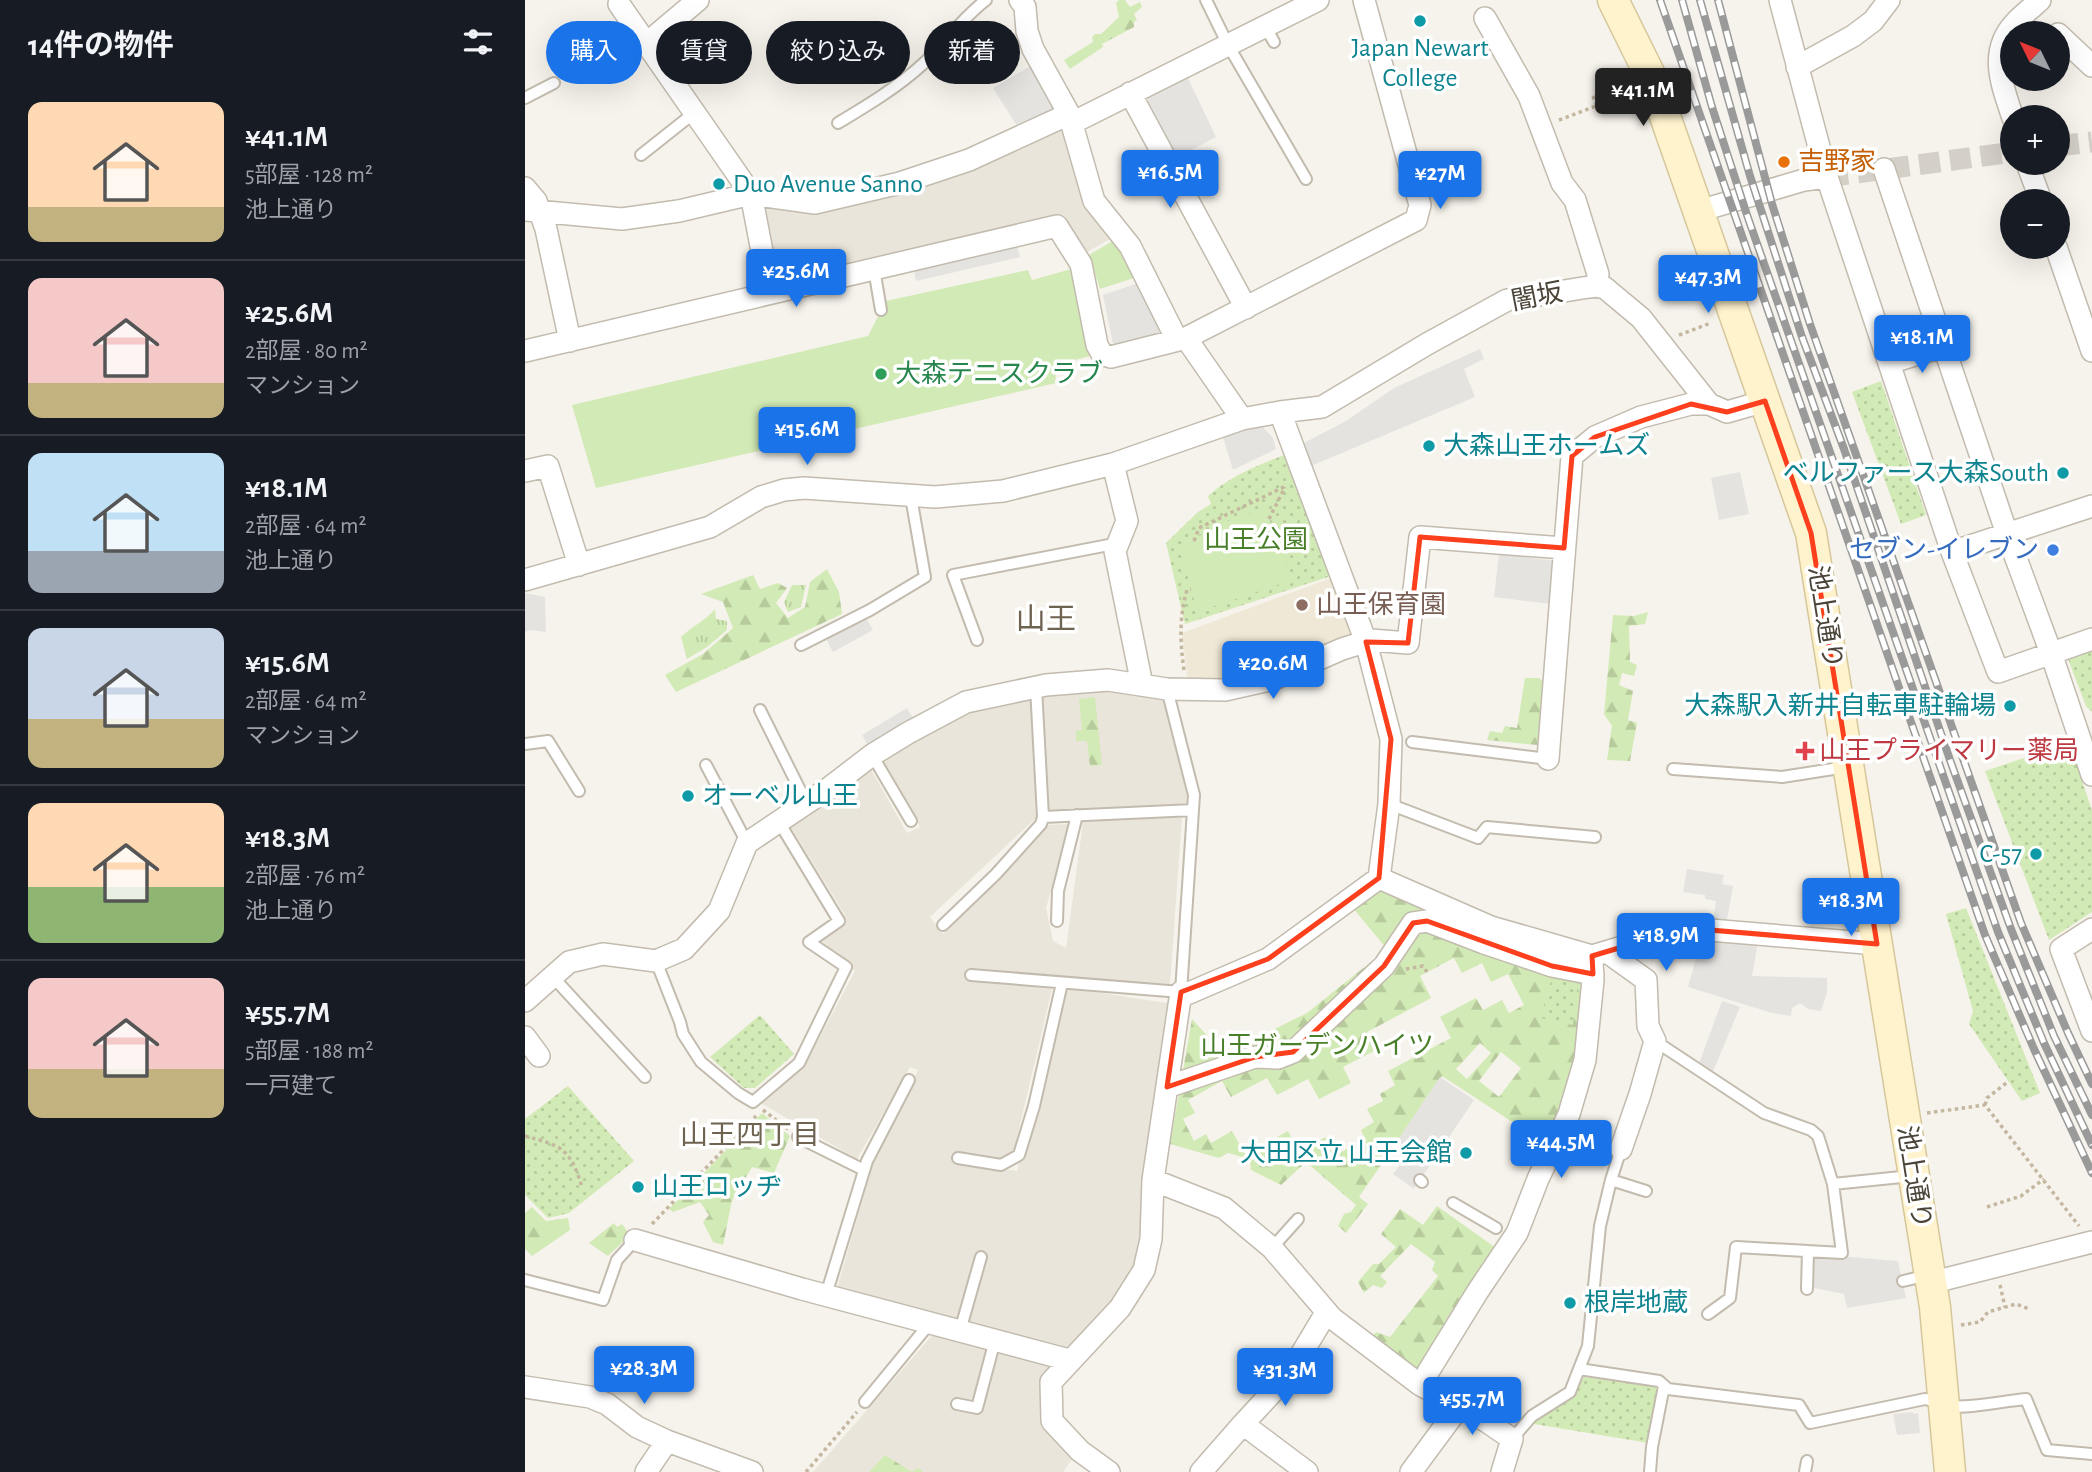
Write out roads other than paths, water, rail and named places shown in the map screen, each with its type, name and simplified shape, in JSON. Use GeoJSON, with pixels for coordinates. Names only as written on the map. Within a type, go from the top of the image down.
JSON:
{"type":"FeatureCollection","features":[{"type":"Feature","properties":{"kind":"main road","name":"池上通り"},"geometry":{"type":"LineString","coordinates":[[1613,0],[1650,73],[1811,533],[1913,1175],[1921,1280],[1938,1328],[1950,1472]]}},
{"type":"Feature","properties":{"kind":"street"},"geometry":{"type":"LineString","coordinates":[[647,43],[698,0]]}},
{"type":"Feature","properties":{"kind":"street"},"geometry":{"type":"LineString","coordinates":[[525,351],[1057,226],[1081,264],[1097,345],[1103,354],[1111,357],[1182,339],[1416,220],[1420,205],[1364,0]]}},
{"type":"Feature","properties":{"kind":"street"},"geometry":{"type":"LineString","coordinates":[[1780,0],[1827,177],[1952,552],[1998,672],[2092,639]]}},
{"type":"Feature","properties":{"kind":"street"},"geometry":{"type":"LineString","coordinates":[[1797,67],[1853,36],[1873,21],[1889,0]]}},
{"type":"Feature","properties":{"kind":"street"},"geometry":{"type":"LineString","coordinates":[[1025,2],[1027,30],[1033,49],[1050,87],[1070,118],[1094,201],[1130,246],[1182,339],[1243,423]]}},
{"type":"Feature","properties":{"kind":"street"},"geometry":{"type":"LineString","coordinates":[[533,211],[622,219],[642,218],[751,194],[815,203],[901,183],[969,160],[1130,93],[1228,45],[1270,34],[1321,2]]}},
{"type":"Feature","properties":{"kind":"street"},"geometry":{"type":"LineString","coordinates":[[612,3],[647,43],[751,194],[770,293]]}},
{"type":"Feature","properties":{"kind":"street"},"geometry":{"type":"LineString","coordinates":[[2009,105],[1998,72],[2005,37],[2032,3],[2048,21]]}},
{"type":"Feature","properties":{"kind":"street"},"geometry":{"type":"LineString","coordinates":[[1485,18],[1529,96],[1562,183],[1575,200],[1598,274],[1597,286]]}},
{"type":"Feature","properties":{"kind":"street"},"geometry":{"type":"LineString","coordinates":[[2070,45],[2092,66]]}},
{"type":"Feature","properties":{"kind":"street"},"geometry":{"type":"LineString","coordinates":[[1130,93],[1246,307]]}},
{"type":"Feature","properties":{"kind":"street"},"geometry":{"type":"LineString","coordinates":[[1884,169],[2007,534],[2051,653],[2083,719],[2092,775]]}},
{"type":"Feature","properties":{"kind":"street"},"geometry":{"type":"LineString","coordinates":[[1699,211],[1804,180],[1827,177]]}},
{"type":"Feature","properties":{"kind":"street"},"geometry":{"type":"LineString","coordinates":[[525,188],[536,201],[533,211],[570,341]]}},
{"type":"Feature","properties":{"kind":"street"},"geometry":{"type":"LineString","coordinates":[[2060,259],[2092,351]]}},
{"type":"Feature","properties":{"kind":"street","name":"闇坂"},"geometry":{"type":"LineString","coordinates":[[525,580],[710,527],[761,497],[784,490],[804,488],[935,498],[1003,491],[1113,464],[1280,412],[1322,407],[1507,300],[1597,286],[1605,288],[1641,318],[1709,404]]}},
{"type":"Feature","properties":{"kind":"street"},"geometry":{"type":"LineString","coordinates":[[1889,363],[1944,346]]}},
{"type":"Feature","properties":{"kind":"street"},"geometry":{"type":"LineString","coordinates":[[1548,759],[1572,456],[1595,437],[1641,417],[1691,404],[1709,404],[1727,412],[1765,401]]}},
{"type":"Feature","properties":{"kind":"street"},"geometry":{"type":"LineString","coordinates":[[1109,1472],[1080,1451],[1052,1421],[1051,1382],[1119,1308],[1144,1270],[1151,1239],[1153,1180],[1181,992],[1189,993],[1268,959],[1379,878],[1389,804],[1391,739],[1366,642],[1280,412]]}},
{"type":"Feature","properties":{"kind":"street"},"geometry":{"type":"LineString","coordinates":[[1113,464],[1127,520],[1115,551],[1142,685]]}},
{"type":"Feature","properties":{"kind":"street"},"geometry":{"type":"LineString","coordinates":[[525,471],[548,466],[579,565]]}},
{"type":"Feature","properties":{"kind":"street"},"geometry":{"type":"LineString","coordinates":[[1952,552],[2092,506]]}},
{"type":"Feature","properties":{"kind":"street"},"geometry":{"type":"LineString","coordinates":[[525,1001],[569,962],[603,954],[656,961],[684,949],[719,911],[747,843],[807,804],[872,755],[966,702],[1036,687],[1108,680],[1225,690],[1274,679],[1342,649],[1370,640],[1408,643],[1420,537],[1564,548]]}},
{"type":"Feature","properties":{"kind":"street"},"geometry":{"type":"LineString","coordinates":[[1379,878],[1490,927],[1597,961],[1646,980],[1647,1026],[1655,1041],[1621,1149]]}},
{"type":"Feature","properties":{"kind":"street"},"geometry":{"type":"LineString","coordinates":[[1167,1087],[1255,1057],[1278,1058],[1293,1052],[1384,966],[1413,923],[1427,921],[1552,966],[1597,961],[1686,928],[1877,944]]}},
{"type":"Feature","properties":{"kind":"street"},"geometry":{"type":"LineString","coordinates":[[2092,929],[2061,949],[2092,1031]]}},
{"type":"Feature","properties":{"kind":"street"},"geometry":{"type":"LineString","coordinates":[[1428,1372],[1478,1291],[1505,1230],[1538,1179],[1569,1114],[1584,1060],[1597,961]]}},
{"type":"Feature","properties":{"kind":"street"},"geometry":{"type":"LineString","coordinates":[[525,1037],[539,1056]]}},
{"type":"Feature","properties":{"kind":"street"},"geometry":{"type":"LineString","coordinates":[[1153,1180],[1224,1208],[1272,1248],[1327,1313],[1419,1384],[1486,1421],[1512,1439],[1502,1472]]}},
{"type":"Feature","properties":{"kind":"street"},"geometry":{"type":"LineString","coordinates":[[635,1240],[826,1295],[1069,1360]]}},
{"type":"Feature","properties":{"kind":"street"},"geometry":{"type":"LineString","coordinates":[[1921,1280],[2091,1242]]}},
{"type":"Feature","properties":{"kind":"street"},"geometry":{"type":"LineString","coordinates":[[1205,1470],[1243,1423],[1290,1373],[1327,1313]]}},
{"type":"Feature","properties":{"kind":"street"},"geometry":{"type":"LineString","coordinates":[[525,1387],[590,1397],[607,1405],[637,1427],[667,1441],[752,1472]]}},
{"type":"Feature","properties":{"kind":"street"},"geometry":{"type":"LineString","coordinates":[[1411,1472],[1459,1407]]}},
{"type":"Feature","properties":{"kind":"street"},"geometry":{"type":"LineString","coordinates":[[1243,1423],[1307,1472]]}},
{"type":"Feature","properties":{"kind":"street"},"geometry":{"type":"LineString","coordinates":[[646,1472],[667,1441]]}},
{"type":"Feature","properties":{"kind":"lane"},"geometry":{"type":"LineString","coordinates":[[838,123],[891,91],[925,62],[972,10],[986,0]]}},
{"type":"Feature","properties":{"kind":"lane"},"geometry":{"type":"LineString","coordinates":[[1206,0],[1228,45],[1305,179]]}},
{"type":"Feature","properties":{"kind":"lane"},"geometry":{"type":"LineString","coordinates":[[525,98],[552,84]]}},
{"type":"Feature","properties":{"kind":"lane"},"geometry":{"type":"LineString","coordinates":[[641,155],[694,113]]}},
{"type":"Feature","properties":{"kind":"lane"},"geometry":{"type":"LineString","coordinates":[[874,269],[881,310]]}},
{"type":"Feature","properties":{"kind":"lane"},"geometry":{"type":"LineString","coordinates":[[801,645],[870,610],[925,577],[911,497]]}},
{"type":"Feature","properties":{"kind":"lane"},"geometry":{"type":"LineString","coordinates":[[977,640],[953,575],[1119,544]]}},
{"type":"Feature","properties":{"kind":"lane"},"geometry":{"type":"LineString","coordinates":[[971,975],[1181,992],[1194,795],[1177,685]]}},
{"type":"Feature","properties":{"kind":"lane"},"geometry":{"type":"LineString","coordinates":[[943,925],[1041,824],[1043,817],[1036,687]]}},
{"type":"Feature","properties":{"kind":"lane"},"geometry":{"type":"LineString","coordinates":[[760,710],[807,804]]}},
{"type":"Feature","properties":{"kind":"lane"},"geometry":{"type":"LineString","coordinates":[[525,744],[548,741],[579,791]]}},
{"type":"Feature","properties":{"kind":"lane"},"geometry":{"type":"LineString","coordinates":[[1412,742],[1548,759]]}},
{"type":"Feature","properties":{"kind":"lane"},"geometry":{"type":"LineString","coordinates":[[872,755],[911,821]]}},
{"type":"Feature","properties":{"kind":"lane"},"geometry":{"type":"LineString","coordinates":[[706,765],[747,843]]}},
{"type":"Feature","properties":{"kind":"lane"},"geometry":{"type":"LineString","coordinates":[[1673,769],[1782,777],[1849,767]]}},
{"type":"Feature","properties":{"kind":"lane"},"geometry":{"type":"LineString","coordinates":[[1389,804],[1478,838],[1487,827],[1595,837]]}},
{"type":"Feature","properties":{"kind":"lane"},"geometry":{"type":"LineString","coordinates":[[1043,817],[1193,810]]}},
{"type":"Feature","properties":{"kind":"lane"},"geometry":{"type":"LineString","coordinates":[[1057,921],[1058,891],[1077,815]]}},
{"type":"Feature","properties":{"kind":"lane"},"geometry":{"type":"LineString","coordinates":[[656,961],[683,1034],[701,1062],[738,1093],[753,1102],[799,1063],[846,967],[809,942],[839,921],[779,822]]}},
{"type":"Feature","properties":{"kind":"lane"},"geometry":{"type":"LineString","coordinates":[[552,976],[645,1077]]}},
{"type":"Feature","properties":{"kind":"lane"},"geometry":{"type":"LineString","coordinates":[[958,1158],[1001,1165],[1019,1155],[1034,1106],[1062,983]]}},
{"type":"Feature","properties":{"kind":"lane"},"geometry":{"type":"LineString","coordinates":[[1655,1041],[1764,1113],[1811,1130],[1818,1136],[1833,1184],[1842,1253],[1736,1247],[1730,1298],[1708,1314]]}},
{"type":"Feature","properties":{"kind":"lane"},"geometry":{"type":"LineString","coordinates":[[826,1295],[867,1161],[909,1080]]}},
{"type":"Feature","properties":{"kind":"lane"},"geometry":{"type":"LineString","coordinates":[[797,1137],[864,1170]]}},
{"type":"Feature","properties":{"kind":"lane"},"geometry":{"type":"LineString","coordinates":[[1512,1439],[1532,1416],[1570,1392],[1588,1346],[1600,1226],[1621,1149]]}},
{"type":"Feature","properties":{"kind":"lane"},"geometry":{"type":"LineString","coordinates":[[1833,1184],[1913,1175]]}},
{"type":"Feature","properties":{"kind":"lane"},"geometry":{"type":"LineString","coordinates":[[1611,1180],[1646,1191]]}},
{"type":"Feature","properties":{"kind":"lane"},"geometry":{"type":"LineString","coordinates":[[1453,1203],[1505,1230]]}},
{"type":"Feature","properties":{"kind":"lane"},"geometry":{"type":"LineString","coordinates":[[1272,1248],[1298,1219]]}},
{"type":"Feature","properties":{"kind":"lane"},"geometry":{"type":"LineString","coordinates":[[525,1280],[603,1300],[617,1260],[635,1240]]}},
{"type":"Feature","properties":{"kind":"lane"},"geometry":{"type":"LineString","coordinates":[[1807,1289],[1808,1251]]}},
{"type":"Feature","properties":{"kind":"lane"},"geometry":{"type":"LineString","coordinates":[[960,1331],[981,1257]]}},
{"type":"Feature","properties":{"kind":"lane"},"geometry":{"type":"LineString","coordinates":[[865,1402],[930,1323]]}},
{"type":"Feature","properties":{"kind":"lane"},"geometry":{"type":"LineString","coordinates":[[957,1404],[977,1408],[995,1340]]}},
{"type":"Feature","properties":{"kind":"lane"},"geometry":{"type":"LineString","coordinates":[[1579,1369],[1659,1381],[1668,1389],[1799,1405],[1810,1423],[1929,1399],[1944,1406],[1962,1407],[2027,1399],[2046,1450],[2092,1454]]}},
{"type":"Feature","properties":{"kind":"lane"},"geometry":{"type":"LineString","coordinates":[[1650,1472],[1664,1386]]}},
{"type":"Feature","properties":{"kind":"tunnel"},"geometry":{"type":"LineString","coordinates":[[2070,145],[2092,142]]}},
{"type":"Feature","properties":{"kind":"tunnel"},"geometry":{"type":"LineString","coordinates":[[1827,177],[2000,154]]}},
{"type":"Feature","properties":{"kind":"railway"},"geometry":{"type":"LineString","coordinates":[[1660,0],[1985,935],[2092,1173]]}},
{"type":"Feature","properties":{"kind":"railway"},"geometry":{"type":"LineString","coordinates":[[1682,0],[1712,107],[1747,215],[1998,932],[2044,1043],[2092,1145]]}},
{"type":"Feature","properties":{"kind":"railway"},"geometry":{"type":"LineString","coordinates":[[1700,0],[1750,176],[1802,337],[1844,449],[1950,760],[2011,929],[2054,1036],[2092,1115]]}},
{"type":"Feature","properties":{"kind":"railway"},"geometry":{"type":"LineString","coordinates":[[1718,0],[1772,204],[1810,324],[2021,923],[2092,1084]]}},
{"type":"Feature","properties":{"kind":"place","name":"Japan Newart College"},"geometry":{"type":"Point","coordinates":[1420,21]}},
{"type":"Feature","properties":{"kind":"place","name":"吉野家"},"geometry":{"type":"Point","coordinates":[1784,162]}},
{"type":"Feature","properties":{"kind":"place","name":"Duo Avenue Sanno"},"geometry":{"type":"Point","coordinates":[719,184]}},
{"type":"Feature","properties":{"kind":"place","name":"大森テニスクラブ"},"geometry":{"type":"Point","coordinates":[881,374]}},
{"type":"Feature","properties":{"kind":"place","name":"大森山王ホームズ"},"geometry":{"type":"Point","coordinates":[1429,446]}},
{"type":"Feature","properties":{"kind":"place","name":"ベルファース大森South"},"geometry":{"type":"Point","coordinates":[2063,473]}},
{"type":"Feature","properties":{"kind":"place","name":"セブン-イレブン"},"geometry":{"type":"Point","coordinates":[2053,550]}},
{"type":"Feature","properties":{"kind":"place","name":"山王保育園"},"geometry":{"type":"Point","coordinates":[1302,605]}},
{"type":"Feature","properties":{"kind":"place","name":"大森駅入新井自転車駐輪場"},"geometry":{"type":"Point","coordinates":[2010,706]}},
{"type":"Feature","properties":{"kind":"place","name":"山王プライマリー薬局"},"geometry":{"type":"Point","coordinates":[1805,751]}},
{"type":"Feature","properties":{"kind":"place","name":"オーベル山王"},"geometry":{"type":"Point","coordinates":[688,796]}},
{"type":"Feature","properties":{"kind":"place","name":"C-57"},"geometry":{"type":"Point","coordinates":[2036,854]}},
{"type":"Feature","properties":{"kind":"place","name":"大田区立 山王会館"},"geometry":{"type":"Point","coordinates":[1466,1153]}},
{"type":"Feature","properties":{"kind":"place","name":"山王ロッヂ"},"geometry":{"type":"Point","coordinates":[638,1187]}},
{"type":"Feature","properties":{"kind":"place","name":"根岸地蔵"},"geometry":{"type":"Point","coordinates":[1570,1303]}},
{"type":"Feature","properties":{"kind":"district","name":"山王"},"geometry":{"type":"Point","coordinates":[1046,620]}},
{"type":"Feature","properties":{"kind":"district","name":"山王四丁目"},"geometry":{"type":"Point","coordinates":[750,1136]}},
{"type":"Feature","properties":{"kind":"park label","name":"山王公園"},"geometry":{"type":"Point","coordinates":[1256,540]}},
{"type":"Feature","properties":{"kind":"park label","name":"山王ガーデンハイツ"},"geometry":{"type":"Point","coordinates":[1317,1046]}}]}
